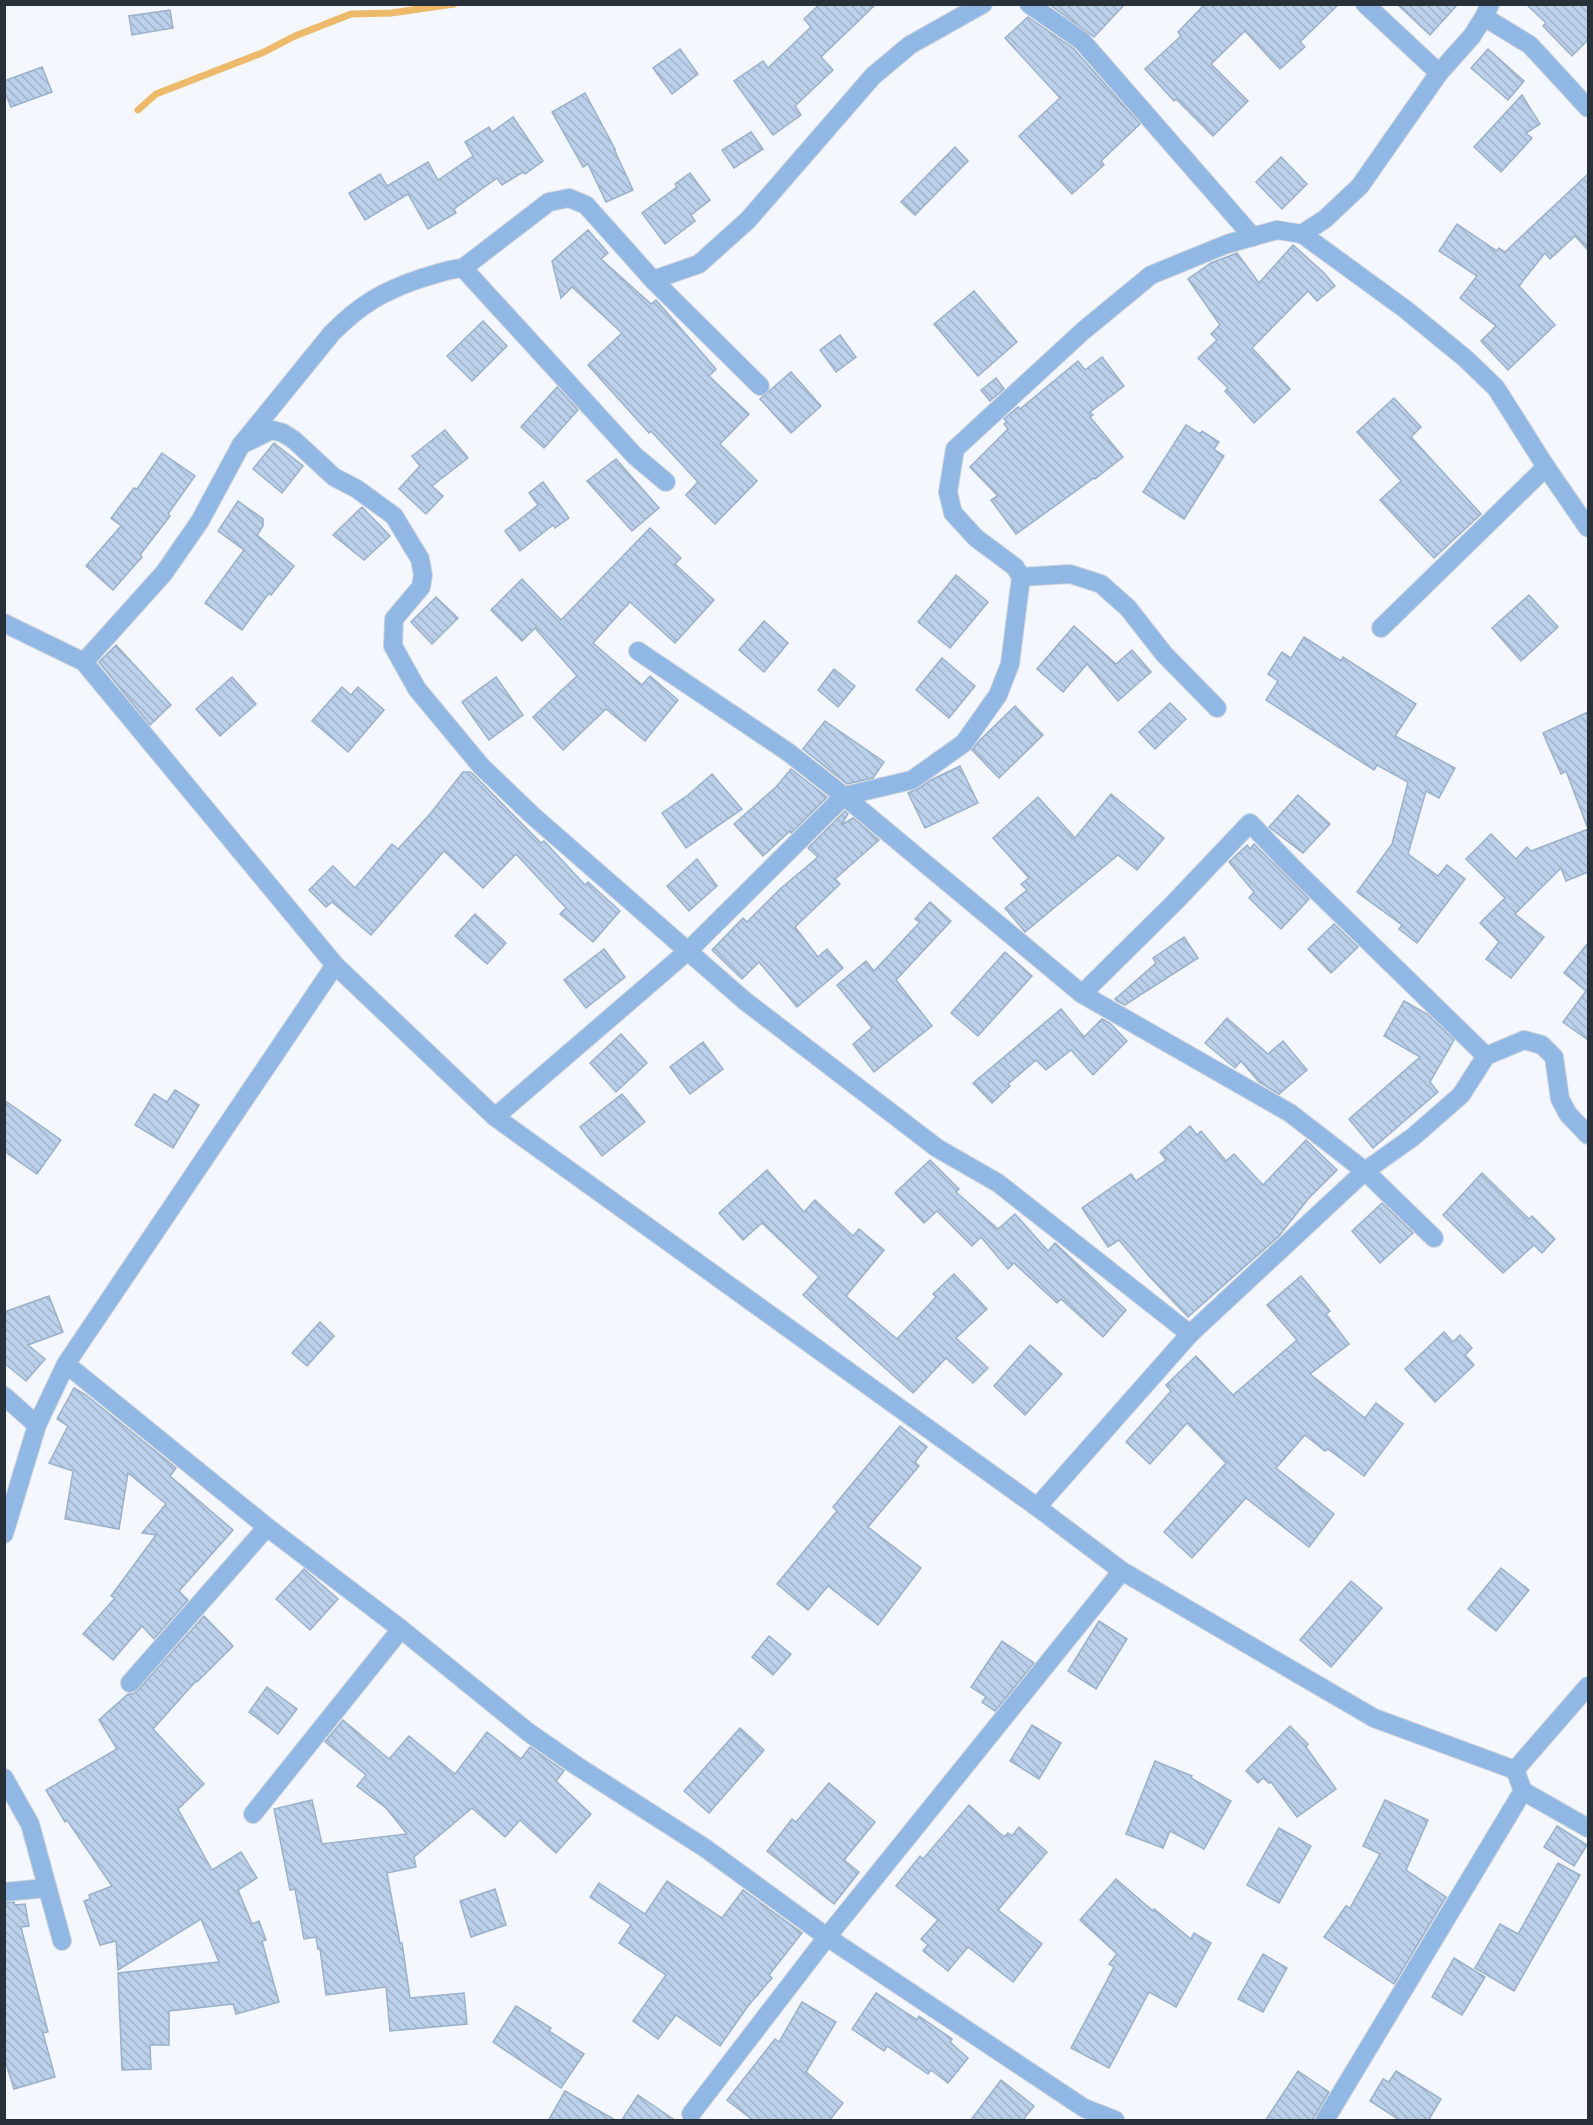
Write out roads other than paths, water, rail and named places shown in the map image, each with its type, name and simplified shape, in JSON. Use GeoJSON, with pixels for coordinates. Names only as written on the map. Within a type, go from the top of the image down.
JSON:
{"type":"FeatureCollection","features":[{"type":"Feature","properties":{"kind":"street"},"geometry":{"type":"LineString","coordinates":[[654,280],[699,264],[748,220],[873,76],[887,63],[910,45],[983,4]]}},
{"type":"Feature","properties":{"kind":"street"},"geometry":{"type":"LineString","coordinates":[[1029,4],[1082,41],[1253,237]]}},
{"type":"Feature","properties":{"kind":"street"},"geometry":{"type":"LineString","coordinates":[[1365,4],[1439,73]]}},
{"type":"Feature","properties":{"kind":"street"},"geometry":{"type":"LineString","coordinates":[[1302,234],[1325,219],[1360,186],[1439,73],[1472,36],[1487,11],[1530,45],[1588,108]]}},
{"type":"Feature","properties":{"kind":"street"},"geometry":{"type":"LineString","coordinates":[[84,662],[164,573],[200,521],[242,445],[332,333],[349,316],[375,297],[399,286],[450,269],[463,268],[549,202],[569,198],[586,205],[654,280],[760,386]]}},
{"type":"Feature","properties":{"kind":"street"},"geometry":{"type":"LineString","coordinates":[[495,1117],[688,950],[844,796],[912,780],[964,743],[998,695],[1010,664],[1021,577],[1015,567],[976,538],[953,513],[948,492],[955,449],[1083,331],[1151,275],[1227,244],[1277,230],[1302,234],[1405,309],[1466,359],[1496,388],[1588,528]]}},
{"type":"Feature","properties":{"kind":"street"},"geometry":{"type":"LineString","coordinates":[[463,268],[635,456],[666,482]]}},
{"type":"Feature","properties":{"kind":"street"},"geometry":{"type":"LineString","coordinates":[[242,445],[272,430],[283,433],[334,477],[357,489],[394,516],[420,559],[423,574],[421,587],[394,619],[393,646],[417,689],[481,766],[532,815],[763,1016],[937,1149],[998,1184],[1190,1335]]}},
{"type":"Feature","properties":{"kind":"street"},"geometry":{"type":"LineString","coordinates":[[1380,628],[1546,467]]}},
{"type":"Feature","properties":{"kind":"street"},"geometry":{"type":"LineString","coordinates":[[1021,577],[1070,574],[1101,584],[1128,608],[1164,654],[1217,708]]}},
{"type":"Feature","properties":{"kind":"street"},"geometry":{"type":"LineString","coordinates":[[4,622],[84,662],[335,965],[495,1117],[1037,1507],[1122,1571],[1374,1718],[1515,1770],[1523,1791],[1588,1828]]}},
{"type":"Feature","properties":{"kind":"street"},"geometry":{"type":"LineString","coordinates":[[638,651],[788,752],[1082,994],[1290,1113],[1365,1171],[1434,1238]]}},
{"type":"Feature","properties":{"kind":"street"},"geometry":{"type":"LineString","coordinates":[[1082,994],[1251,823],[1291,866],[1486,1056]]}},
{"type":"Feature","properties":{"kind":"street"},"geometry":{"type":"LineString","coordinates":[[5,1529],[38,1425],[66,1364],[335,965]]}},
{"type":"Feature","properties":{"kind":"street"},"geometry":{"type":"LineString","coordinates":[[1037,1507],[1190,1335],[1365,1171],[1413,1137],[1461,1095],[1486,1056],[1524,1040],[1542,1045],[1554,1058],[1560,1099],[1568,1114],[1588,1135]]}},
{"type":"Feature","properties":{"kind":"street"},"geometry":{"type":"LineString","coordinates":[[66,1364],[267,1527],[402,1629],[528,1732],[577,1767],[705,1848],[827,1937],[1084,2108],[1114,2121]]}},
{"type":"Feature","properties":{"kind":"street"},"geometry":{"type":"LineString","coordinates":[[4,1396],[38,1425]]}},
{"type":"Feature","properties":{"kind":"street"},"geometry":{"type":"LineString","coordinates":[[130,1683],[267,1527]]}},
{"type":"Feature","properties":{"kind":"street"},"geometry":{"type":"LineString","coordinates":[[690,2114],[827,1937],[1122,1571]]}},
{"type":"Feature","properties":{"kind":"street"},"geometry":{"type":"LineString","coordinates":[[253,1814],[402,1629]]}},
{"type":"Feature","properties":{"kind":"street"},"geometry":{"type":"LineString","coordinates":[[1515,1770],[1588,1686]]}},
{"type":"Feature","properties":{"kind":"street"},"geometry":{"type":"LineString","coordinates":[[4,1778],[30,1824],[62,1941]]}},
{"type":"Feature","properties":{"kind":"street"},"geometry":{"type":"LineString","coordinates":[[1325,2121],[1523,1791]]}},
{"type":"Feature","properties":{"kind":"street"},"geometry":{"type":"LineString","coordinates":[[4,1892],[47,1887]]}},
{"type":"Feature","properties":{"kind":"waterway"},"geometry":{"type":"LineString","coordinates":[[138,110],[156,94],[262,53],[295,36],[351,14],[391,13],[454,4]]}}]}
